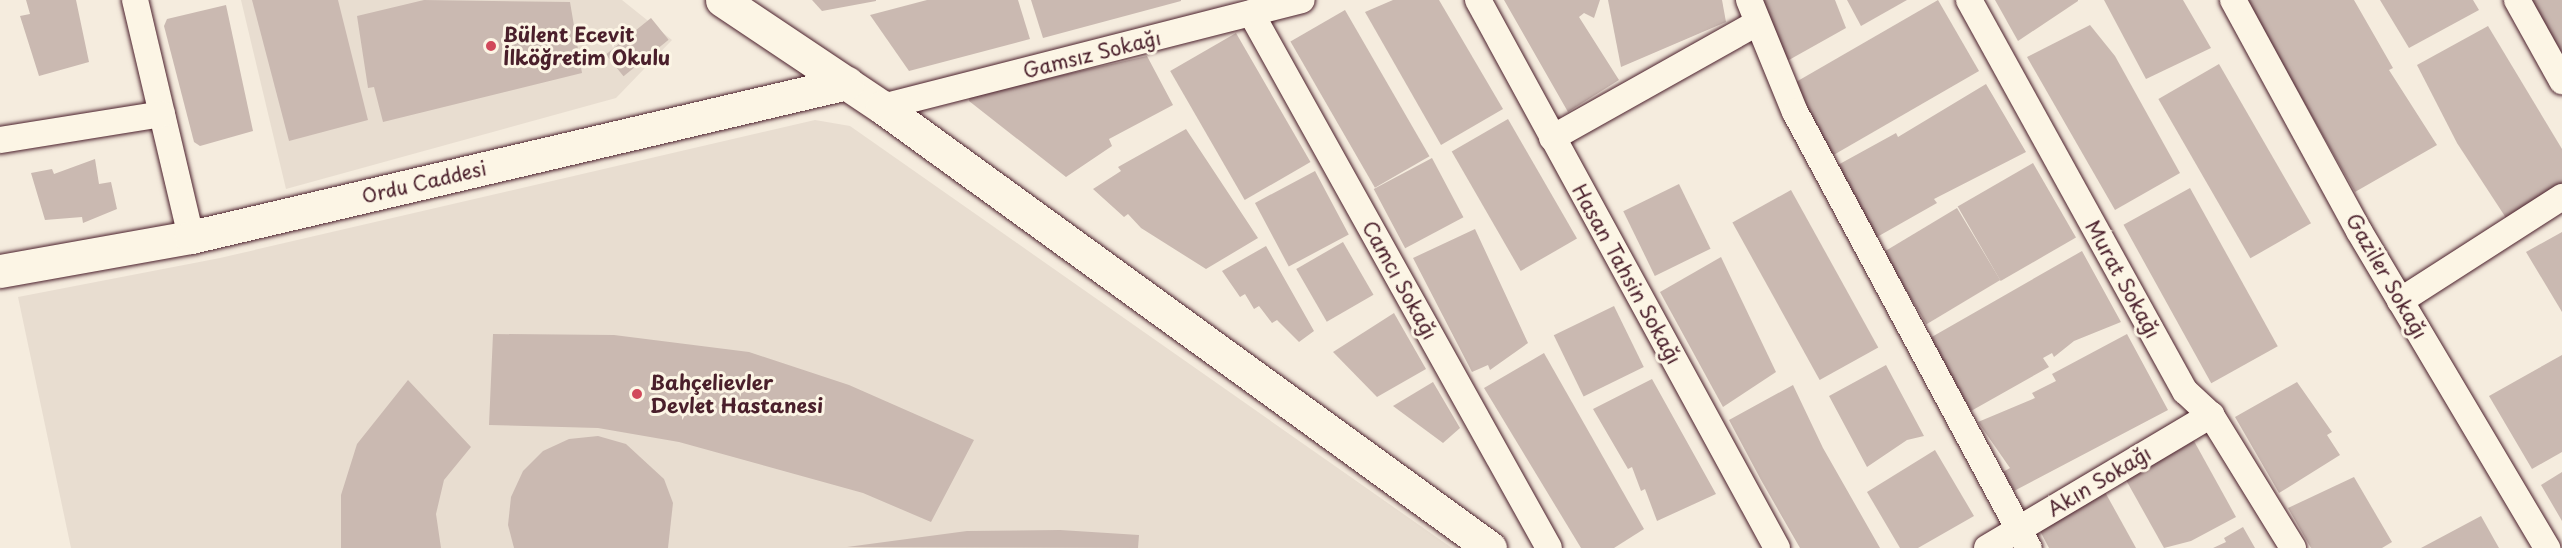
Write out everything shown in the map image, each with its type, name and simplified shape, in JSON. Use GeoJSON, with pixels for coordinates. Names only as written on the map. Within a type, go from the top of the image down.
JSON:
{"type":"FeatureCollection","features":[{"type":"Feature","properties":{"kind":"street"},"geometry":{"type":"LineString","coordinates":[[135,0],[191,237]]}},
{"type":"Feature","properties":{"kind":"street"},"geometry":{"type":"LineString","coordinates":[[722,0],[882,107],[1490,548]]}},
{"type":"Feature","properties":{"kind":"street","name":"Gamsız Sokağı"},"geometry":{"type":"LineString","coordinates":[[882,107],[1302,0]]}},
{"type":"Feature","properties":{"kind":"street","name":"Hasan Tahsin Sokağı"},"geometry":{"type":"LineString","coordinates":[[1478,0],[1777,548]]}},
{"type":"Feature","properties":{"kind":"street","name":"Murat Sokağı"},"geometry":{"type":"LineString","coordinates":[[1969,0],[2185,391],[2211,415],[2293,548]]}},
{"type":"Feature","properties":{"kind":"street","name":"Gaziler Sokağı"},"geometry":{"type":"LineString","coordinates":[[2234,0],[2400,301],[2547,548]]}},
{"type":"Feature","properties":{"kind":"street"},"geometry":{"type":"LineString","coordinates":[[2517,0],[2562,81]]}},
{"type":"Feature","properties":{"kind":"street"},"geometry":{"type":"LineString","coordinates":[[1552,138],[1752,12],[1795,112],[2024,539]]}},
{"type":"Feature","properties":{"kind":"street","name":"Camcı Sokağı"},"geometry":{"type":"LineString","coordinates":[[1251,13],[1549,548]]}},
{"type":"Feature","properties":{"kind":"street","name":"Ordu Caddesi"},"geometry":{"type":"LineString","coordinates":[[0,271],[191,237],[847,83]]}},
{"type":"Feature","properties":{"kind":"street"},"geometry":{"type":"LineString","coordinates":[[0,140],[162,114]]}},
{"type":"Feature","properties":{"kind":"street"},"geometry":{"type":"LineString","coordinates":[[2400,301],[2562,197]]}},
{"type":"Feature","properties":{"kind":"street","name":"Akın Sokağı"},"geometry":{"type":"LineString","coordinates":[[1987,548],[2024,539],[2211,415]]}},
{"type":"Feature","properties":{"kind":"shaded area"},"geometry":{"type":"Polygon","coordinates":[[[241,0],[622,0],[672,40],[616,98],[286,189],[241,0]]]}},
{"type":"Feature","properties":{"kind":"shaded area","name":"Bahçelievler Devlet Hastanesi"},"geometry":{"type":"Polygon","coordinates":[[[815,120],[850,126],[1452,548],[71,548],[18,297],[220,258],[815,120]]]}},
{"type":"Feature","properties":{"kind":"building"},"geometry":{"type":"Polygon","coordinates":[[[26,0],[76,0],[89,62],[39,76],[20,16],[30,14],[26,0]]]}},
{"type":"Feature","properties":{"kind":"building"},"geometry":{"type":"Polygon","coordinates":[[[252,0],[338,0],[368,120],[289,141],[252,0]]]}},
{"type":"Feature","properties":{"kind":"building"},"geometry":{"type":"Polygon","coordinates":[[[424,0],[570,2],[582,73],[383,122],[374,87],[368,88],[357,16],[424,0]]]}},
{"type":"Feature","properties":{"kind":"building"},"geometry":{"type":"Polygon","coordinates":[[[812,0],[876,0],[876,1],[822,11],[812,0]]]}},
{"type":"Feature","properties":{"kind":"building"},"geometry":{"type":"Polygon","coordinates":[[[927,0],[1018,0],[1030,39],[909,71],[870,15],[927,0]]]}},
{"type":"Feature","properties":{"kind":"building"},"geometry":{"type":"Polygon","coordinates":[[[1031,0],[1181,0],[1181,1],[1043,38],[1031,0]]]}},
{"type":"Feature","properties":{"kind":"building"},"geometry":{"type":"Polygon","coordinates":[[[1393,0],[1439,0],[1503,109],[1441,145],[1365,12],[1393,0]]]}},
{"type":"Feature","properties":{"kind":"building"},"geometry":{"type":"Polygon","coordinates":[[[1504,0],[1600,0],[1594,18],[1584,13],[1579,17],[1619,80],[1568,112],[1504,0]]]}},
{"type":"Feature","properties":{"kind":"building"},"geometry":{"type":"Polygon","coordinates":[[[1608,0],[1722,0],[1726,22],[1621,67],[1608,0]]]}},
{"type":"Feature","properties":{"kind":"building"},"geometry":{"type":"Polygon","coordinates":[[[1762,0],[1835,0],[1846,28],[1780,65],[1762,0]]]}},
{"type":"Feature","properties":{"kind":"building"},"geometry":{"type":"Polygon","coordinates":[[[1847,0],[1907,0],[1861,26],[1847,0]]]}},
{"type":"Feature","properties":{"kind":"building"},"geometry":{"type":"Polygon","coordinates":[[[1938,0],[1979,71],[1831,157],[1790,86],[1938,0]]]}},
{"type":"Feature","properties":{"kind":"building"},"geometry":{"type":"Polygon","coordinates":[[[1995,0],[2078,0],[2078,1],[2018,41],[1995,0]]]}},
{"type":"Feature","properties":{"kind":"building"},"geometry":{"type":"Polygon","coordinates":[[[2104,0],[2183,0],[2211,48],[2146,79],[2104,0]]]}},
{"type":"Feature","properties":{"kind":"building"},"geometry":{"type":"Polygon","coordinates":[[[2246,0],[2354,0],[2393,68],[2389,70],[2437,145],[2355,192],[2246,0]]]}},
{"type":"Feature","properties":{"kind":"building"},"geometry":{"type":"Polygon","coordinates":[[[2380,0],[2473,0],[2479,10],[2409,48],[2380,0]]]}},
{"type":"Feature","properties":{"kind":"building"},"geometry":{"type":"Polygon","coordinates":[[[2524,0],[2562,0],[2562,69],[2524,0]]]}},
{"type":"Feature","properties":{"kind":"building"},"geometry":{"type":"Polygon","coordinates":[[[226,5],[253,131],[200,146],[194,142],[164,26],[167,19],[226,5]]]}},
{"type":"Feature","properties":{"kind":"building"},"geometry":{"type":"Polygon","coordinates":[[[1345,10],[1430,156],[1375,188],[1290,42],[1345,10]]]}},
{"type":"Feature","properties":{"kind":"building"},"geometry":{"type":"Polygon","coordinates":[[[651,18],[669,40],[624,76],[606,55],[651,18]]]}},
{"type":"Feature","properties":{"kind":"building"},"geometry":{"type":"Polygon","coordinates":[[[2090,25],[2115,56],[2180,173],[2115,210],[2027,57],[2090,25]]]}},
{"type":"Feature","properties":{"kind":"building"},"geometry":{"type":"Polygon","coordinates":[[[2488,26],[2562,149],[2562,190],[2508,221],[2457,143],[2417,65],[2488,26]]]}},
{"type":"Feature","properties":{"kind":"building"},"geometry":{"type":"Polygon","coordinates":[[[1236,33],[1310,162],[1245,200],[1170,71],[1236,33]]]}},
{"type":"Feature","properties":{"kind":"building"},"geometry":{"type":"Polygon","coordinates":[[[1147,56],[1173,105],[1109,139],[1112,146],[1066,177],[969,101],[970,96],[1147,56]]]}},
{"type":"Feature","properties":{"kind":"building"},"geometry":{"type":"Polygon","coordinates":[[[2219,64],[2311,223],[2250,258],[2158,99],[2219,64]]]}},
{"type":"Feature","properties":{"kind":"building"},"geometry":{"type":"Polygon","coordinates":[[[1986,84],[2026,152],[1934,199],[1937,203],[1877,237],[1836,166],[1896,133],[1898,137],[1986,84]]]}},
{"type":"Feature","properties":{"kind":"building"},"geometry":{"type":"Polygon","coordinates":[[[1508,119],[1577,239],[1521,271],[1452,152],[1508,119]]]}},
{"type":"Feature","properties":{"kind":"building"},"geometry":{"type":"Polygon","coordinates":[[[1186,129],[1258,238],[1206,269],[1141,228],[1128,214],[1124,217],[1093,189],[1121,171],[1118,167],[1186,129]]]}},
{"type":"Feature","properties":{"kind":"building"},"geometry":{"type":"Polygon","coordinates":[[[1432,158],[1463,217],[1405,248],[1374,189],[1432,158]]]}},
{"type":"Feature","properties":{"kind":"building"},"geometry":{"type":"Polygon","coordinates":[[[95,159],[99,184],[111,182],[117,209],[83,223],[82,217],[45,220],[31,173],[52,169],[54,174],[95,159]]]}},
{"type":"Feature","properties":{"kind":"building"},"geometry":{"type":"Polygon","coordinates":[[[2033,163],[2076,237],[2001,281],[1958,206],[2033,163]]]}},
{"type":"Feature","properties":{"kind":"building"},"geometry":{"type":"Polygon","coordinates":[[[1315,171],[1349,235],[1289,266],[1255,203],[1315,171]]]}},
{"type":"Feature","properties":{"kind":"building"},"geometry":{"type":"Polygon","coordinates":[[[1679,184],[1711,249],[1655,276],[1623,211],[1679,184]]]}},
{"type":"Feature","properties":{"kind":"building"},"geometry":{"type":"Polygon","coordinates":[[[2190,188],[2278,346],[2211,383],[2124,225],[2190,188]]]}},
{"type":"Feature","properties":{"kind":"building"},"geometry":{"type":"Polygon","coordinates":[[[1791,190],[1878,347],[1820,380],[1732,222],[1791,190]]]}},
{"type":"Feature","properties":{"kind":"building"},"geometry":{"type":"Polygon","coordinates":[[[1957,208],[2000,280],[1927,324],[1883,252],[1957,208]]]}},
{"type":"Feature","properties":{"kind":"building"},"geometry":{"type":"Polygon","coordinates":[[[1475,229],[1528,343],[1490,370],[1488,365],[1472,372],[1413,258],[1475,229]]]}},
{"type":"Feature","properties":{"kind":"building"},"geometry":{"type":"Polygon","coordinates":[[[2562,232],[2562,312],[2526,252],[2562,232]]]}},
{"type":"Feature","properties":{"kind":"building"},"geometry":{"type":"Polygon","coordinates":[[[1343,242],[1374,295],[1327,322],[1296,269],[1343,242]]]}},
{"type":"Feature","properties":{"kind":"building"},"geometry":{"type":"Polygon","coordinates":[[[1266,246],[1314,331],[1299,342],[1277,320],[1272,323],[1259,306],[1254,309],[1245,294],[1240,297],[1222,271],[1266,246]]]}},
{"type":"Feature","properties":{"kind":"building"},"geometry":{"type":"Polygon","coordinates":[[[2082,251],[2121,322],[2074,341],[2054,357],[2052,353],[2043,358],[2049,367],[1971,411],[1930,338],[2082,251]]]}},
{"type":"Feature","properties":{"kind":"building"},"geometry":{"type":"Polygon","coordinates":[[[1721,257],[1776,372],[1723,407],[1660,292],[1721,257]]]}},
{"type":"Feature","properties":{"kind":"building"},"geometry":{"type":"Polygon","coordinates":[[[1614,306],[1644,367],[1584,396],[1554,335],[1614,306]]]}},
{"type":"Feature","properties":{"kind":"building"},"geometry":{"type":"Polygon","coordinates":[[[1394,313],[1426,369],[1377,397],[1333,352],[1394,313]]]}},
{"type":"Feature","properties":{"kind":"building"},"geometry":{"type":"Polygon","coordinates":[[[493,334],[614,335],[749,352],[849,385],[974,440],[931,522],[863,493],[679,442],[598,428],[489,425],[493,334]]]}},
{"type":"Feature","properties":{"kind":"building"},"geometry":{"type":"Polygon","coordinates":[[[2127,334],[2168,410],[2014,491],[2003,472],[2010,468],[1978,422],[2035,398],[2032,393],[2056,381],[2052,374],[2127,334]]]}},
{"type":"Feature","properties":{"kind":"building"},"geometry":{"type":"Polygon","coordinates":[[[1544,353],[1644,529],[1614,548],[1581,548],[1484,388],[1544,353]]]}},
{"type":"Feature","properties":{"kind":"building"},"geometry":{"type":"Polygon","coordinates":[[[2562,355],[2562,452],[2532,469],[2489,396],[2562,355]]]}},
{"type":"Feature","properties":{"kind":"building"},"geometry":{"type":"Polygon","coordinates":[[[1886,365],[1924,436],[1907,440],[1867,467],[1829,396],[1886,365]]]}},
{"type":"Feature","properties":{"kind":"building"},"geometry":{"type":"Polygon","coordinates":[[[1652,379],[1716,494],[1657,521],[1645,489],[1641,491],[1632,467],[1628,469],[1593,409],[1652,379]]]}},
{"type":"Feature","properties":{"kind":"building"},"geometry":{"type":"Polygon","coordinates":[[[408,380],[471,447],[444,480],[436,514],[441,548],[341,548],[341,495],[357,444],[408,380]]]}},
{"type":"Feature","properties":{"kind":"building"},"geometry":{"type":"Polygon","coordinates":[[[1433,382],[1460,428],[1443,443],[1393,406],[1433,382]]]}},
{"type":"Feature","properties":{"kind":"building"},"geometry":{"type":"Polygon","coordinates":[[[2297,382],[2332,432],[2327,435],[2340,455],[2279,493],[2235,417],[2297,382]]]}},
{"type":"Feature","properties":{"kind":"building"},"geometry":{"type":"Polygon","coordinates":[[[1793,385],[1823,448],[1880,548],[1800,548],[1761,480],[1729,420],[1793,385]]]}},
{"type":"Feature","properties":{"kind":"building"},"geometry":{"type":"Polygon","coordinates":[[[598,436],[626,444],[664,479],[673,503],[668,548],[514,548],[508,525],[511,497],[523,471],[543,451],[569,439],[598,436]]]}},
{"type":"Feature","properties":{"kind":"building"},"geometry":{"type":"Polygon","coordinates":[[[2194,441],[2236,517],[2191,541],[2164,548],[2126,480],[2194,441]]]}},
{"type":"Feature","properties":{"kind":"building"},"geometry":{"type":"Polygon","coordinates":[[[1935,450],[1974,516],[1918,548],[1900,548],[1867,492],[1935,450]]]}},
{"type":"Feature","properties":{"kind":"building"},"geometry":{"type":"Polygon","coordinates":[[[2562,472],[2562,521],[2541,485],[2562,472]]]}},
{"type":"Feature","properties":{"kind":"building"},"geometry":{"type":"Polygon","coordinates":[[[2354,477],[2392,542],[2382,548],[2311,548],[2288,508],[2354,477]]]}},
{"type":"Feature","properties":{"kind":"building"},"geometry":{"type":"Polygon","coordinates":[[[2105,492],[2136,548],[2049,548],[2039,529],[2105,492]]]}},
{"type":"Feature","properties":{"kind":"building"},"geometry":{"type":"Polygon","coordinates":[[[2481,516],[2499,548],[2421,548],[2481,516]]]}},
{"type":"Feature","properties":{"kind":"building"},"geometry":{"type":"Polygon","coordinates":[[[2243,527],[2255,548],[2213,548],[2226,542],[2224,538],[2243,527]]]}},
{"type":"Feature","properties":{"kind":"building"},"geometry":{"type":"Polygon","coordinates":[[[1060,530],[1139,535],[1138,548],[847,547],[967,531],[1060,530]]]}},
{"type":"Feature","properties":{"kind":"place","name":"Bülent Ecevit İlköğretim Okulu"},"geometry":{"type":"Point","coordinates":[491,46]}},
{"type":"Feature","properties":{"kind":"place","name":"Bahçelievler Devlet Hastanesi"},"geometry":{"type":"Point","coordinates":[637,394]}}]}
